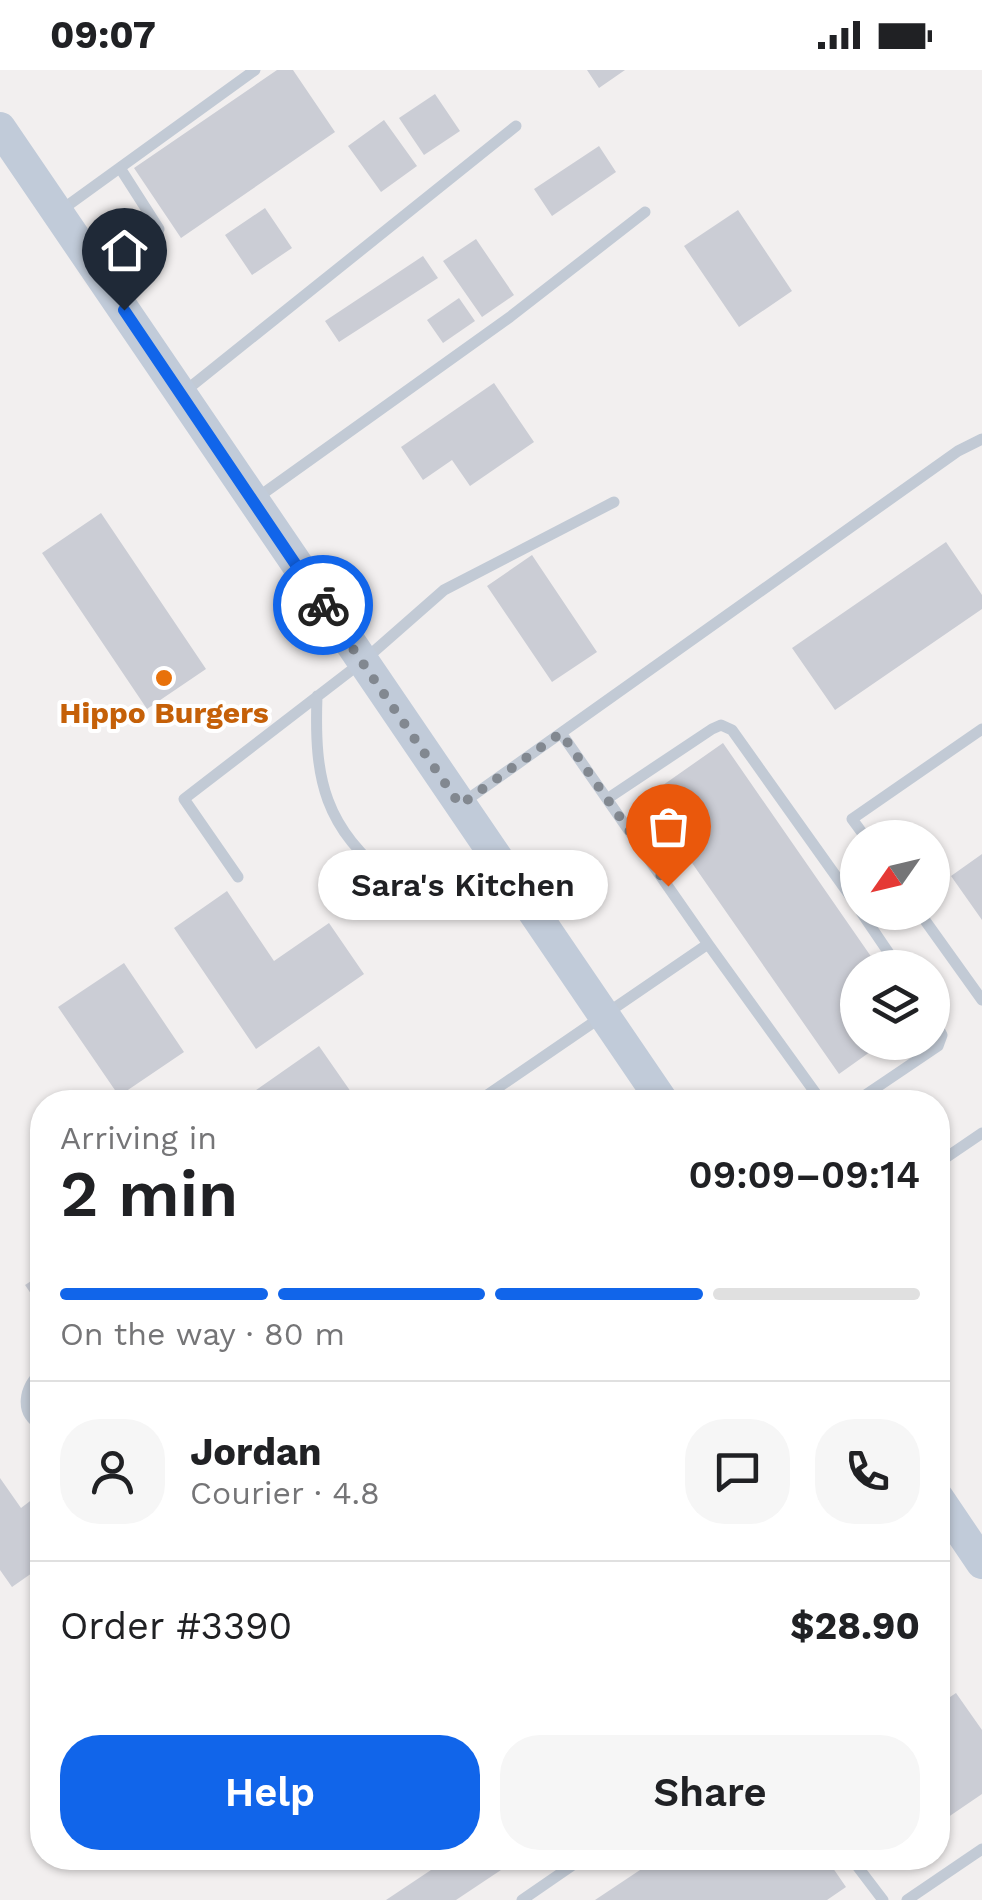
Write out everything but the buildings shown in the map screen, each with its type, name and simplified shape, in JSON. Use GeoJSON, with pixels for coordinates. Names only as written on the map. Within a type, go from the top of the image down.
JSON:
{"type":"FeatureCollection","features":[{"type":"Feature","properties":{"kind":"main road"},"geometry":{"type":"LineString","coordinates":[[0,128],[655,1090]]}},
{"type":"Feature","properties":{"kind":"main road"},"geometry":{"type":"LineString","coordinates":[[950,1516],[982,1563]]}},
{"type":"Feature","properties":{"kind":"lane"},"geometry":{"type":"LineString","coordinates":[[57,212],[255,70]]}},
{"type":"Feature","properties":{"kind":"lane"},"geometry":{"type":"LineString","coordinates":[[181,395],[516,126]]}},
{"type":"Feature","properties":{"kind":"lane"},"geometry":{"type":"LineString","coordinates":[[104,282],[147,250],[159,229],[120,168]]}},
{"type":"Feature","properties":{"kind":"lane"},"geometry":{"type":"LineString","coordinates":[[253,501],[510,317],[646,212]]}},
{"type":"Feature","properties":{"kind":"lane"},"geometry":{"type":"LineString","coordinates":[[460,805],[958,451],[982,439]]}},
{"type":"Feature","properties":{"kind":"lane"},"geometry":{"type":"LineString","coordinates":[[238,877],[184,799],[362,662],[444,590],[614,502]]}},
{"type":"Feature","properties":{"kind":"lane"},"geometry":{"type":"LineString","coordinates":[[317,696],[315,749],[322,781],[339,826],[362,856],[414,899],[447,913],[465,911],[514,884]]}},
{"type":"Feature","properties":{"kind":"lane"},"geometry":{"type":"LineString","coordinates":[[607,799],[721,726],[732,730],[840,883]]}},
{"type":"Feature","properties":{"kind":"lane"},"geometry":{"type":"LineString","coordinates":[[853,820],[982,730]]}},
{"type":"Feature","properties":{"kind":"lane"},"geometry":{"type":"LineString","coordinates":[[561,733],[813,1090]]}},
{"type":"Feature","properties":{"kind":"lane"},"geometry":{"type":"LineString","coordinates":[[932,930],[982,1000]]}},
{"type":"Feature","properties":{"kind":"lane"},"geometry":{"type":"LineString","coordinates":[[494,1090],[708,944]]}},
{"type":"Feature","properties":{"kind":"lane"},"geometry":{"type":"LineString","coordinates":[[873,1090],[917,1060]]}},
{"type":"Feature","properties":{"kind":"lane"},"geometry":{"type":"LineString","coordinates":[[950,1155],[982,1133]]}},
{"type":"Feature","properties":{"kind":"lane"},"geometry":{"type":"LineString","coordinates":[[30,1386],[26,1391],[26,1410],[30,1415]]}},
{"type":"Feature","properties":{"kind":"lane"},"geometry":{"type":"LineString","coordinates":[[907,1900],[982,1849]]}},
{"type":"Feature","properties":{"kind":"lane"},"geometry":{"type":"LineString","coordinates":[[522,1900],[566,1870]]}},
{"type":"Feature","properties":{"kind":"lane"},"geometry":{"type":"LineString","coordinates":[[861,1870],[883,1900]]}},
{"type":"Feature","properties":{"kind":"way so far"},"geometry":{"type":"LineString","coordinates":[[323,605],[460,805],[561,733],[668,886]]}},
{"type":"Feature","properties":{"kind":"place","name":"Hippo Burgers"},"geometry":{"type":"Point","coordinates":[164,678]}},
{"type":"Feature","properties":{"kind":"place","name":"Sara's Kitchen"},"geometry":{"type":"Point","coordinates":[668,886]}},
{"type":"Feature","properties":{"kind":"route"},"geometry":{"type":"LineString","coordinates":[[124,310],[323,605]]}}]}
